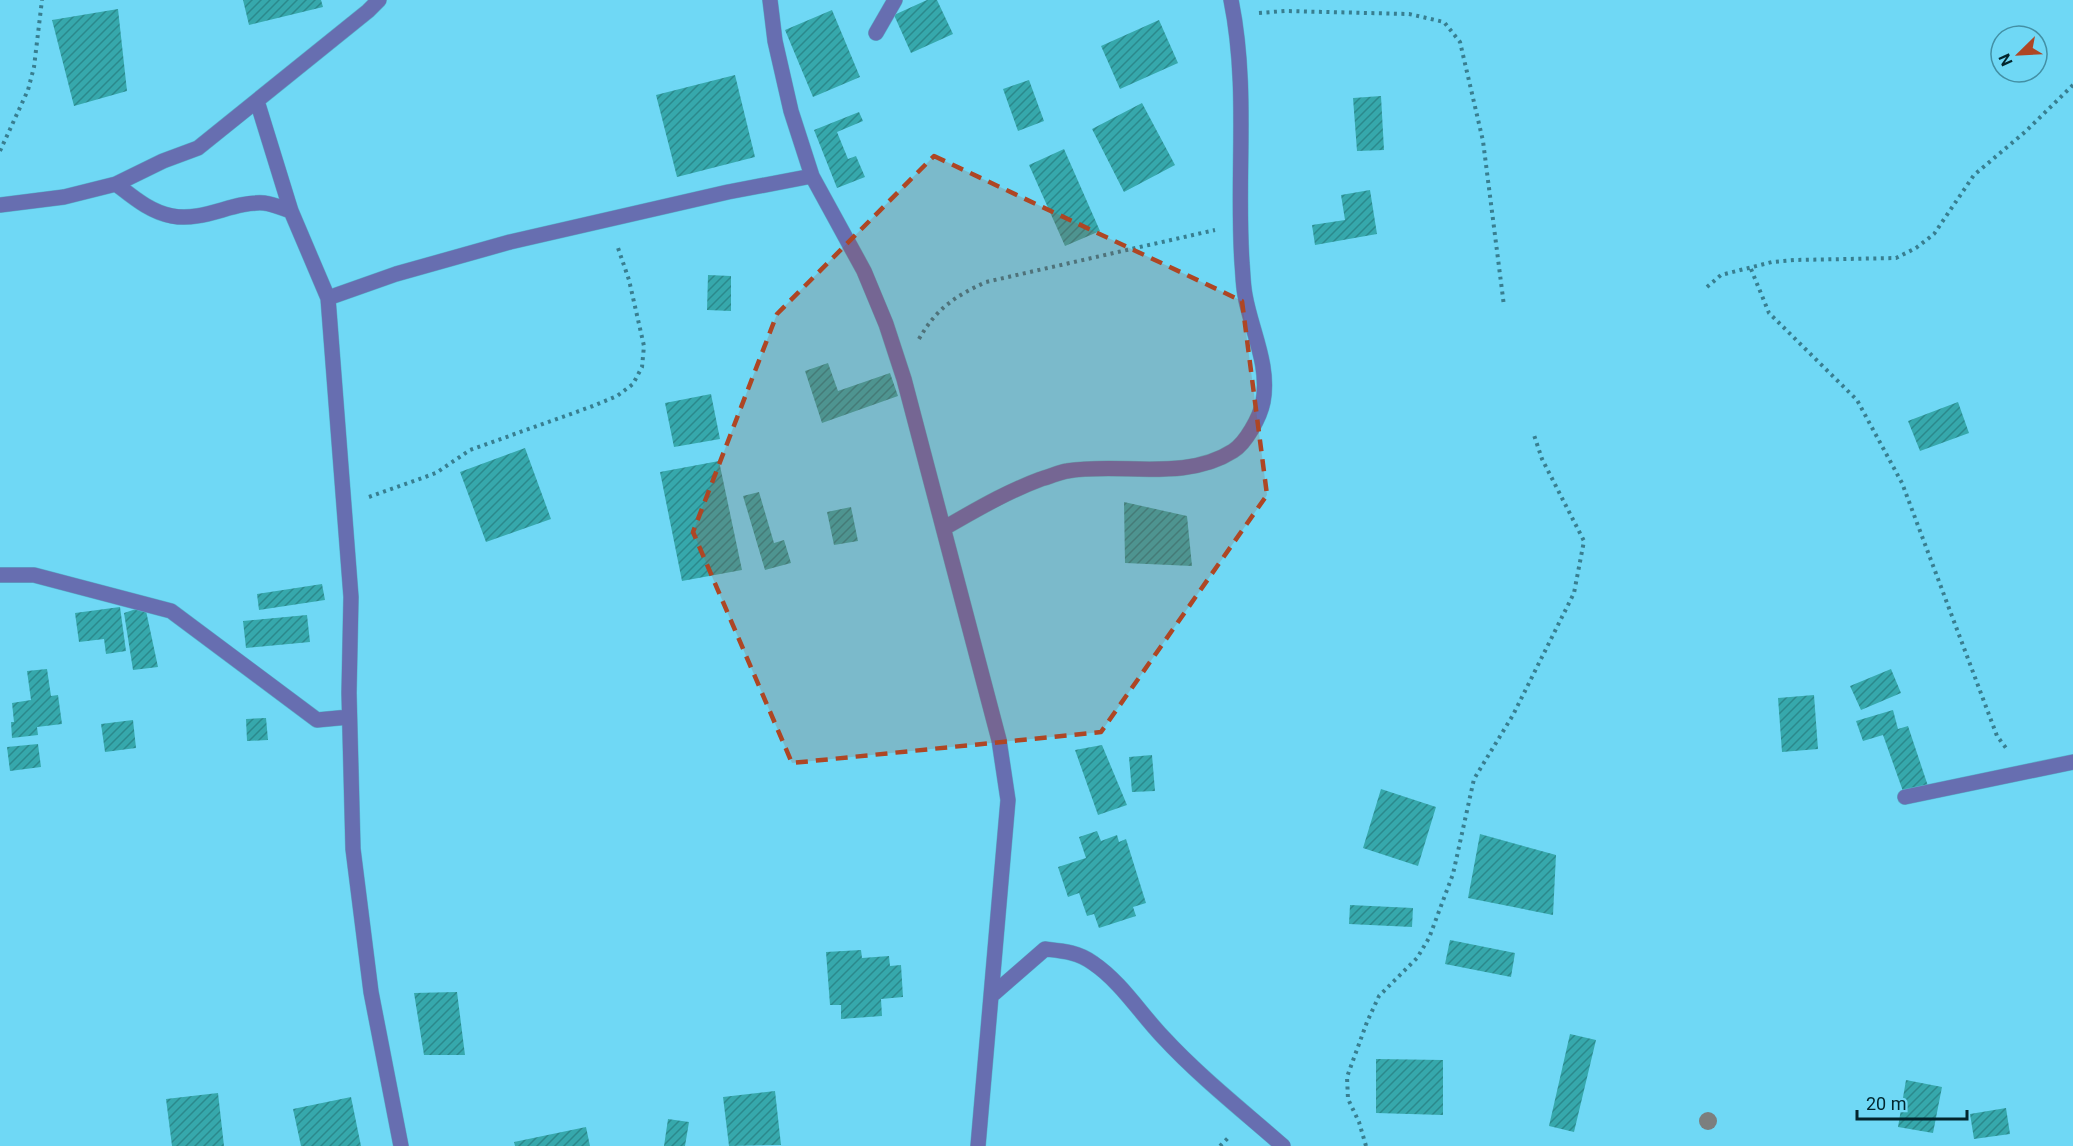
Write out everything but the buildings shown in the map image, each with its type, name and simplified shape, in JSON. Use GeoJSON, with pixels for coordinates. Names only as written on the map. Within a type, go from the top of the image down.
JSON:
{"type":"FeatureCollection","features":[{"type":"Feature","properties":{"kind":"street"},"geometry":{"type":"LineString","coordinates":[[0,205],[64,197],[116,184],[163,161],[198,148],[379,0]]}},
{"type":"Feature","properties":{"kind":"street"},"geometry":{"type":"LineString","coordinates":[[770,0],[775,41],[791,111],[812,176],[864,271],[886,324],[904,380],[999,740],[1008,800],[978,1146]]}},
{"type":"Feature","properties":{"kind":"street"},"geometry":{"type":"LineString","coordinates":[[876,33],[896,0]]}},
{"type":"Feature","properties":{"kind":"street"},"geometry":{"type":"LineString","coordinates":[[944,528],[1012,490],[1066,471],[1178,468],[1212,461],[1234,451],[1250,433],[1263,403],[1264,386],[1260,352],[1245,296],[1241,224],[1241,80],[1233,7]]}},
{"type":"Feature","properties":{"kind":"street"},"geometry":{"type":"LineString","coordinates":[[257,101],[291,211],[328,298],[351,597],[350,717],[353,849],[371,992],[401,1146]]}},
{"type":"Feature","properties":{"kind":"street"},"geometry":{"type":"LineString","coordinates":[[328,298],[396,274],[510,242],[728,192],[812,176]]}},
{"type":"Feature","properties":{"kind":"street"},"geometry":{"type":"LineString","coordinates":[[116,184],[157,212],[172,216],[188,218],[257,203],[271,204],[291,211]]}},
{"type":"Feature","properties":{"kind":"street"},"geometry":{"type":"LineString","coordinates":[[0,575],[34,575],[171,610],[317,720],[350,717]]}},
{"type":"Feature","properties":{"kind":"street"},"geometry":{"type":"LineString","coordinates":[[1905,798],[2073,762]]}},
{"type":"Feature","properties":{"kind":"street"},"geometry":{"type":"LineString","coordinates":[[991,996],[1045,949],[1074,952],[1094,963],[1121,988],[1162,1037],[1193,1068],[1282,1146]]}},
{"type":"Feature","properties":{"kind":"path"},"geometry":{"type":"LineString","coordinates":[[0,151],[28,90],[34,67],[42,0]]}},
{"type":"Feature","properties":{"kind":"path"},"geometry":{"type":"LineString","coordinates":[[1233,7],[1286,11],[1409,14],[1444,22],[1460,42],[1483,141],[1504,306]]}},
{"type":"Feature","properties":{"kind":"path"},"geometry":{"type":"LineString","coordinates":[[1707,287],[1721,275],[1772,262],[1896,258],[1916,248],[1934,234],[1974,175],[2025,132],[2073,85]]}},
{"type":"Feature","properties":{"kind":"path"},"geometry":{"type":"LineString","coordinates":[[343,506],[436,473],[470,450],[593,406],[617,396],[633,384],[642,367],[644,346],[629,280],[608,221]]}},
{"type":"Feature","properties":{"kind":"path"},"geometry":{"type":"LineString","coordinates":[[904,380],[917,344],[927,325],[940,310],[959,295],[986,282],[1241,224]]}},
{"type":"Feature","properties":{"kind":"path"},"geometry":{"type":"LineString","coordinates":[[1751,268],[1769,313],[1857,400],[1896,472],[1997,736],[2023,772]]}},
{"type":"Feature","properties":{"kind":"path"},"geometry":{"type":"LineString","coordinates":[[1366,1146],[1359,1122],[1348,1100],[1347,1077],[1367,1022],[1379,996],[1417,958],[1429,938],[1453,874],[1474,778],[1513,715],[1574,593],[1584,541],[1542,459],[1534,435]]}},
{"type":"Feature","properties":{"kind":"highlighted area"},"geometry":{"type":"Polygon","coordinates":[[[934,156],[1242,301],[1267,495],[1101,732],[792,763],[693,532],[777,314],[934,156]]]}}]}
